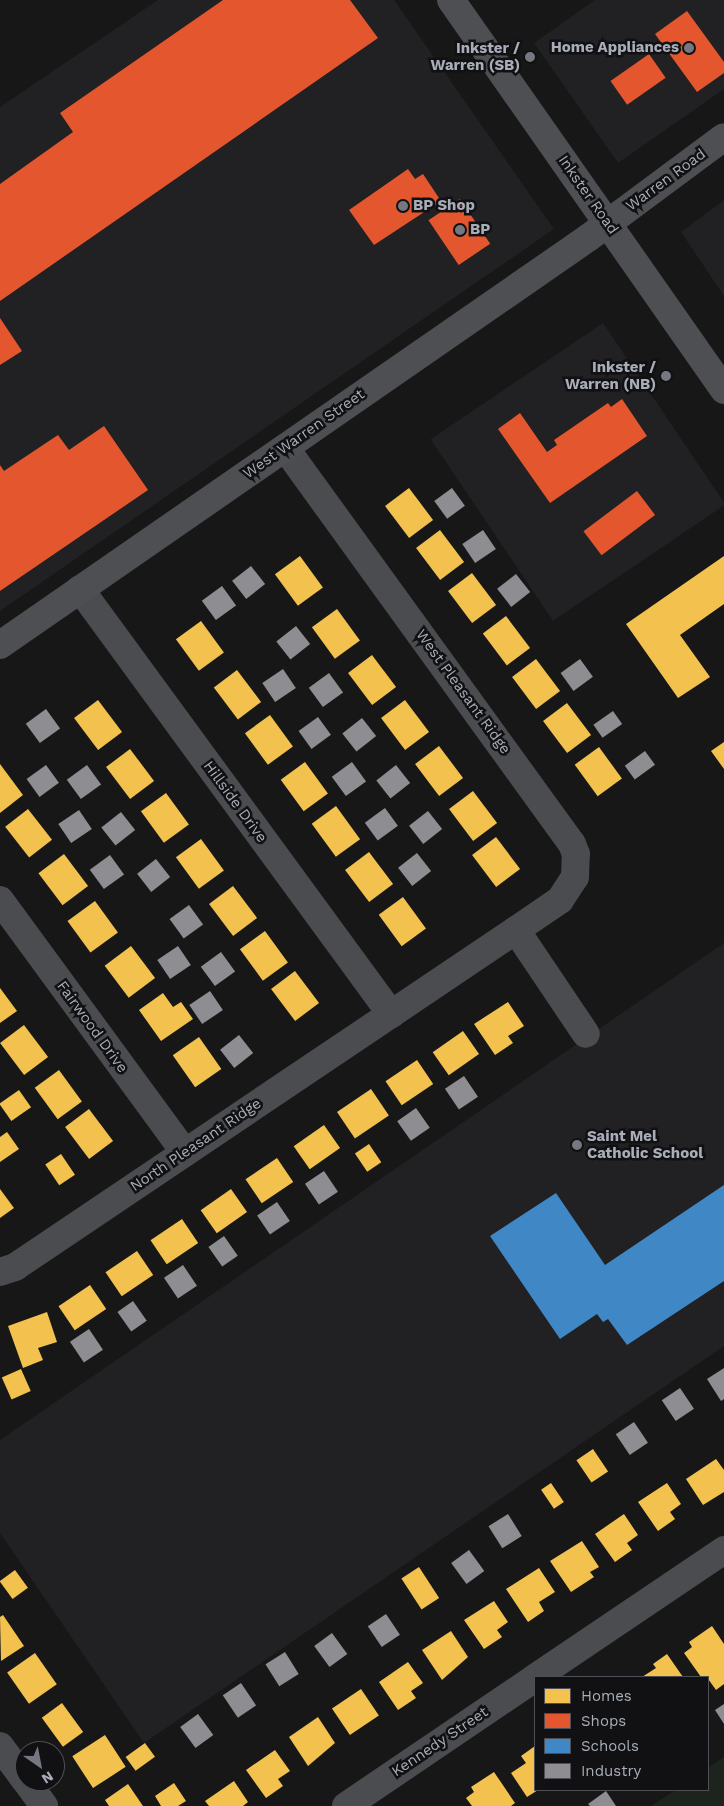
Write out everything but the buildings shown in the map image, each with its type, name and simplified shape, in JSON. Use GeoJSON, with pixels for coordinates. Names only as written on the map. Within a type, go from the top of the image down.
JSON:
{"type":"FeatureCollection","features":[{"type":"Feature","properties":{"kind":"main road","name":"Inkster Road"},"geometry":{"type":"LineString","coordinates":[[451,0],[724,390]]}},
{"type":"Feature","properties":{"kind":"main road","name":"Warren Road"},"geometry":{"type":"LineString","coordinates":[[607,222],[724,137]]}},
{"type":"Feature","properties":{"kind":"main road","name":"West Warren Street"},"geometry":{"type":"LineString","coordinates":[[0,644],[285,448],[607,222]]}},
{"type":"Feature","properties":{"kind":"street","name":"West Pleasant Ridge"},"geometry":{"type":"LineString","coordinates":[[285,448],[572,844],[577,867],[569,890],[560,900],[391,1014]]}},
{"type":"Feature","properties":{"kind":"street","name":"Hillside Drive"},"geometry":{"type":"LineString","coordinates":[[80,589],[391,1014]]}},
{"type":"Feature","properties":{"kind":"street","name":"Fairwood Drive"},"geometry":{"type":"LineString","coordinates":[[0,900],[185,1153]]}},
{"type":"Feature","properties":{"kind":"street"},"geometry":{"type":"LineString","coordinates":[[516,930],[586,1034]]}},
{"type":"Feature","properties":{"kind":"street","name":"North Pleasant Ridge"},"geometry":{"type":"LineString","coordinates":[[0,1272],[15,1267],[391,1014]]}},
{"type":"Feature","properties":{"kind":"street","name":"Kennedy Street"},"geometry":{"type":"LineString","coordinates":[[539,1676],[724,1550]]}},
{"type":"Feature","properties":{"kind":"street","name":"Kennedy Street"},"geometry":{"type":"LineString","coordinates":[[346,1806],[534,1679]]}},
{"type":"Feature","properties":{"kind":"street"},"geometry":{"type":"LineString","coordinates":[[0,1746],[15,1767]]}},
{"type":"Feature","properties":{"kind":"street"},"geometry":{"type":"LineString","coordinates":[[33,1791],[44,1806]]}},
{"type":"Feature","properties":{"kind":"shaded area"},"geometry":{"type":"Polygon","coordinates":[[[158,0],[394,0],[554,229],[0,611],[0,107],[158,0]]]}},
{"type":"Feature","properties":{"kind":"shaded area"},"geometry":{"type":"Polygon","coordinates":[[[595,0],[724,0],[724,89],[618,163],[534,43],[595,0]]]}},
{"type":"Feature","properties":{"kind":"shaded area"},"geometry":{"type":"Polygon","coordinates":[[[724,200],[724,296],[681,232],[724,200]]]}},
{"type":"Feature","properties":{"kind":"shaded area"},"geometry":{"type":"Polygon","coordinates":[[[603,323],[724,502],[724,506],[553,621],[431,439],[603,323]]]}},
{"type":"Feature","properties":{"kind":"shaded area","name":"Saint Mel Catholic School"},"geometry":{"type":"Polygon","coordinates":[[[724,943],[724,1346],[144,1743],[0,1533],[0,1440],[724,943]]]}},
{"type":"Feature","properties":{"kind":"shaded area"},"geometry":{"type":"Polygon","coordinates":[[[724,1757],[724,1806],[651,1806],[674,1791],[709,1791],[709,1767],[724,1757]]]}},
{"type":"Feature","properties":{"kind":"place","name":"Home Appliances"},"geometry":{"type":"Point","coordinates":[689,48]}},
{"type":"Feature","properties":{"kind":"place","name":"Inkster / Warren (SB)"},"geometry":{"type":"Point","coordinates":[530,57]}},
{"type":"Feature","properties":{"kind":"place","name":"BP Shop"},"geometry":{"type":"Point","coordinates":[403,206]}},
{"type":"Feature","properties":{"kind":"place","name":"BP"},"geometry":{"type":"Point","coordinates":[460,230]}},
{"type":"Feature","properties":{"kind":"place","name":"Inkster / Warren (NB)"},"geometry":{"type":"Point","coordinates":[666,376]}},
{"type":"Feature","properties":{"kind":"place","name":"Saint Mel Catholic School"},"geometry":{"type":"Point","coordinates":[577,1145]}}]}
